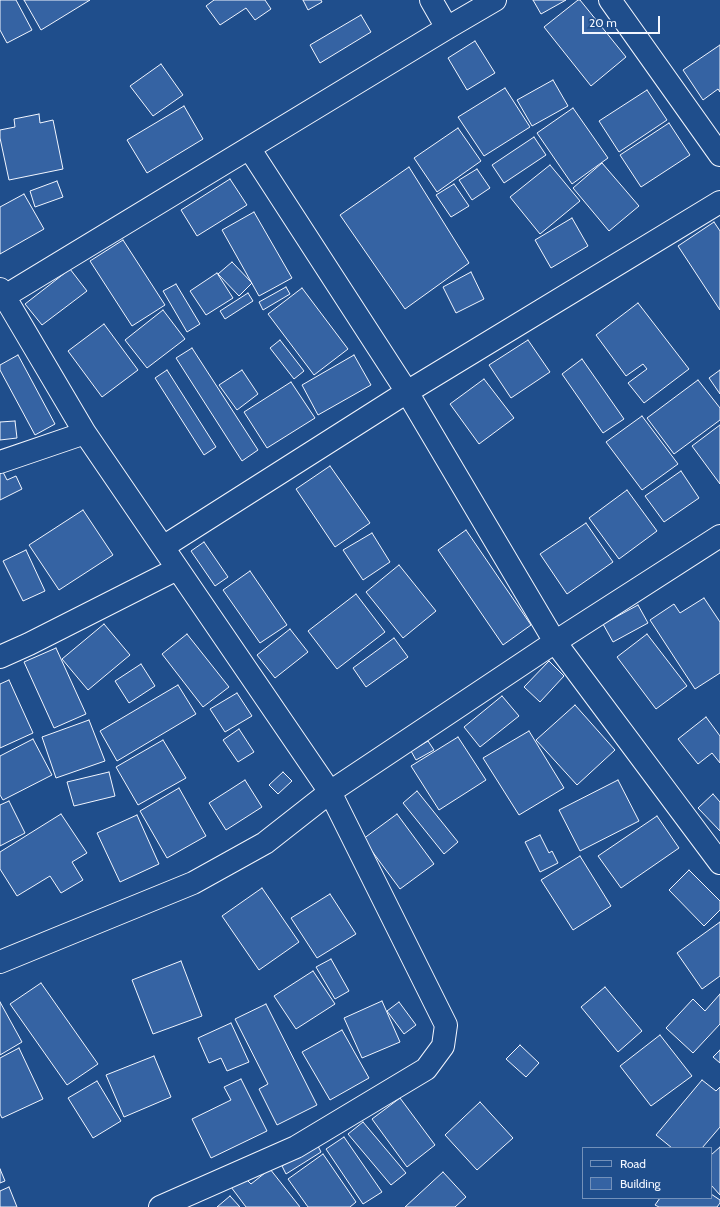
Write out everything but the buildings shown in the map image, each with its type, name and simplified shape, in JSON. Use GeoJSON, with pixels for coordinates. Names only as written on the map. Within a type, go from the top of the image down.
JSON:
{"type":"FeatureCollection","features":[{"type":"Feature","properties":{"kind":"street"},"geometry":{"type":"LineString","coordinates":[[431,0],[447,28]]}},
{"type":"Feature","properties":{"kind":"street"},"geometry":{"type":"LineString","coordinates":[[160,1207],[296,1147],[426,1069],[443,1046],[446,1024],[330,792],[85,433],[2,293],[249,148],[495,0]]}},
{"type":"Feature","properties":{"kind":"street"},"geometry":{"type":"LineString","coordinates":[[610,0],[720,155]]}},
{"type":"Feature","properties":{"kind":"street"},"geometry":{"type":"LineString","coordinates":[[249,148],[407,392],[555,642],[720,863]]}},
{"type":"Feature","properties":{"kind":"street"},"geometry":{"type":"LineString","coordinates":[[162,547],[407,392],[720,202]]}},
{"type":"Feature","properties":{"kind":"street"},"geometry":{"type":"LineString","coordinates":[[0,462],[85,433]]}},
{"type":"Feature","properties":{"kind":"street"},"geometry":{"type":"LineString","coordinates":[[0,962],[193,883],[265,843],[330,792],[555,642],[720,536]]}},
{"type":"Feature","properties":{"kind":"street"},"geometry":{"type":"LineString","coordinates":[[0,657],[177,569]]}}]}
